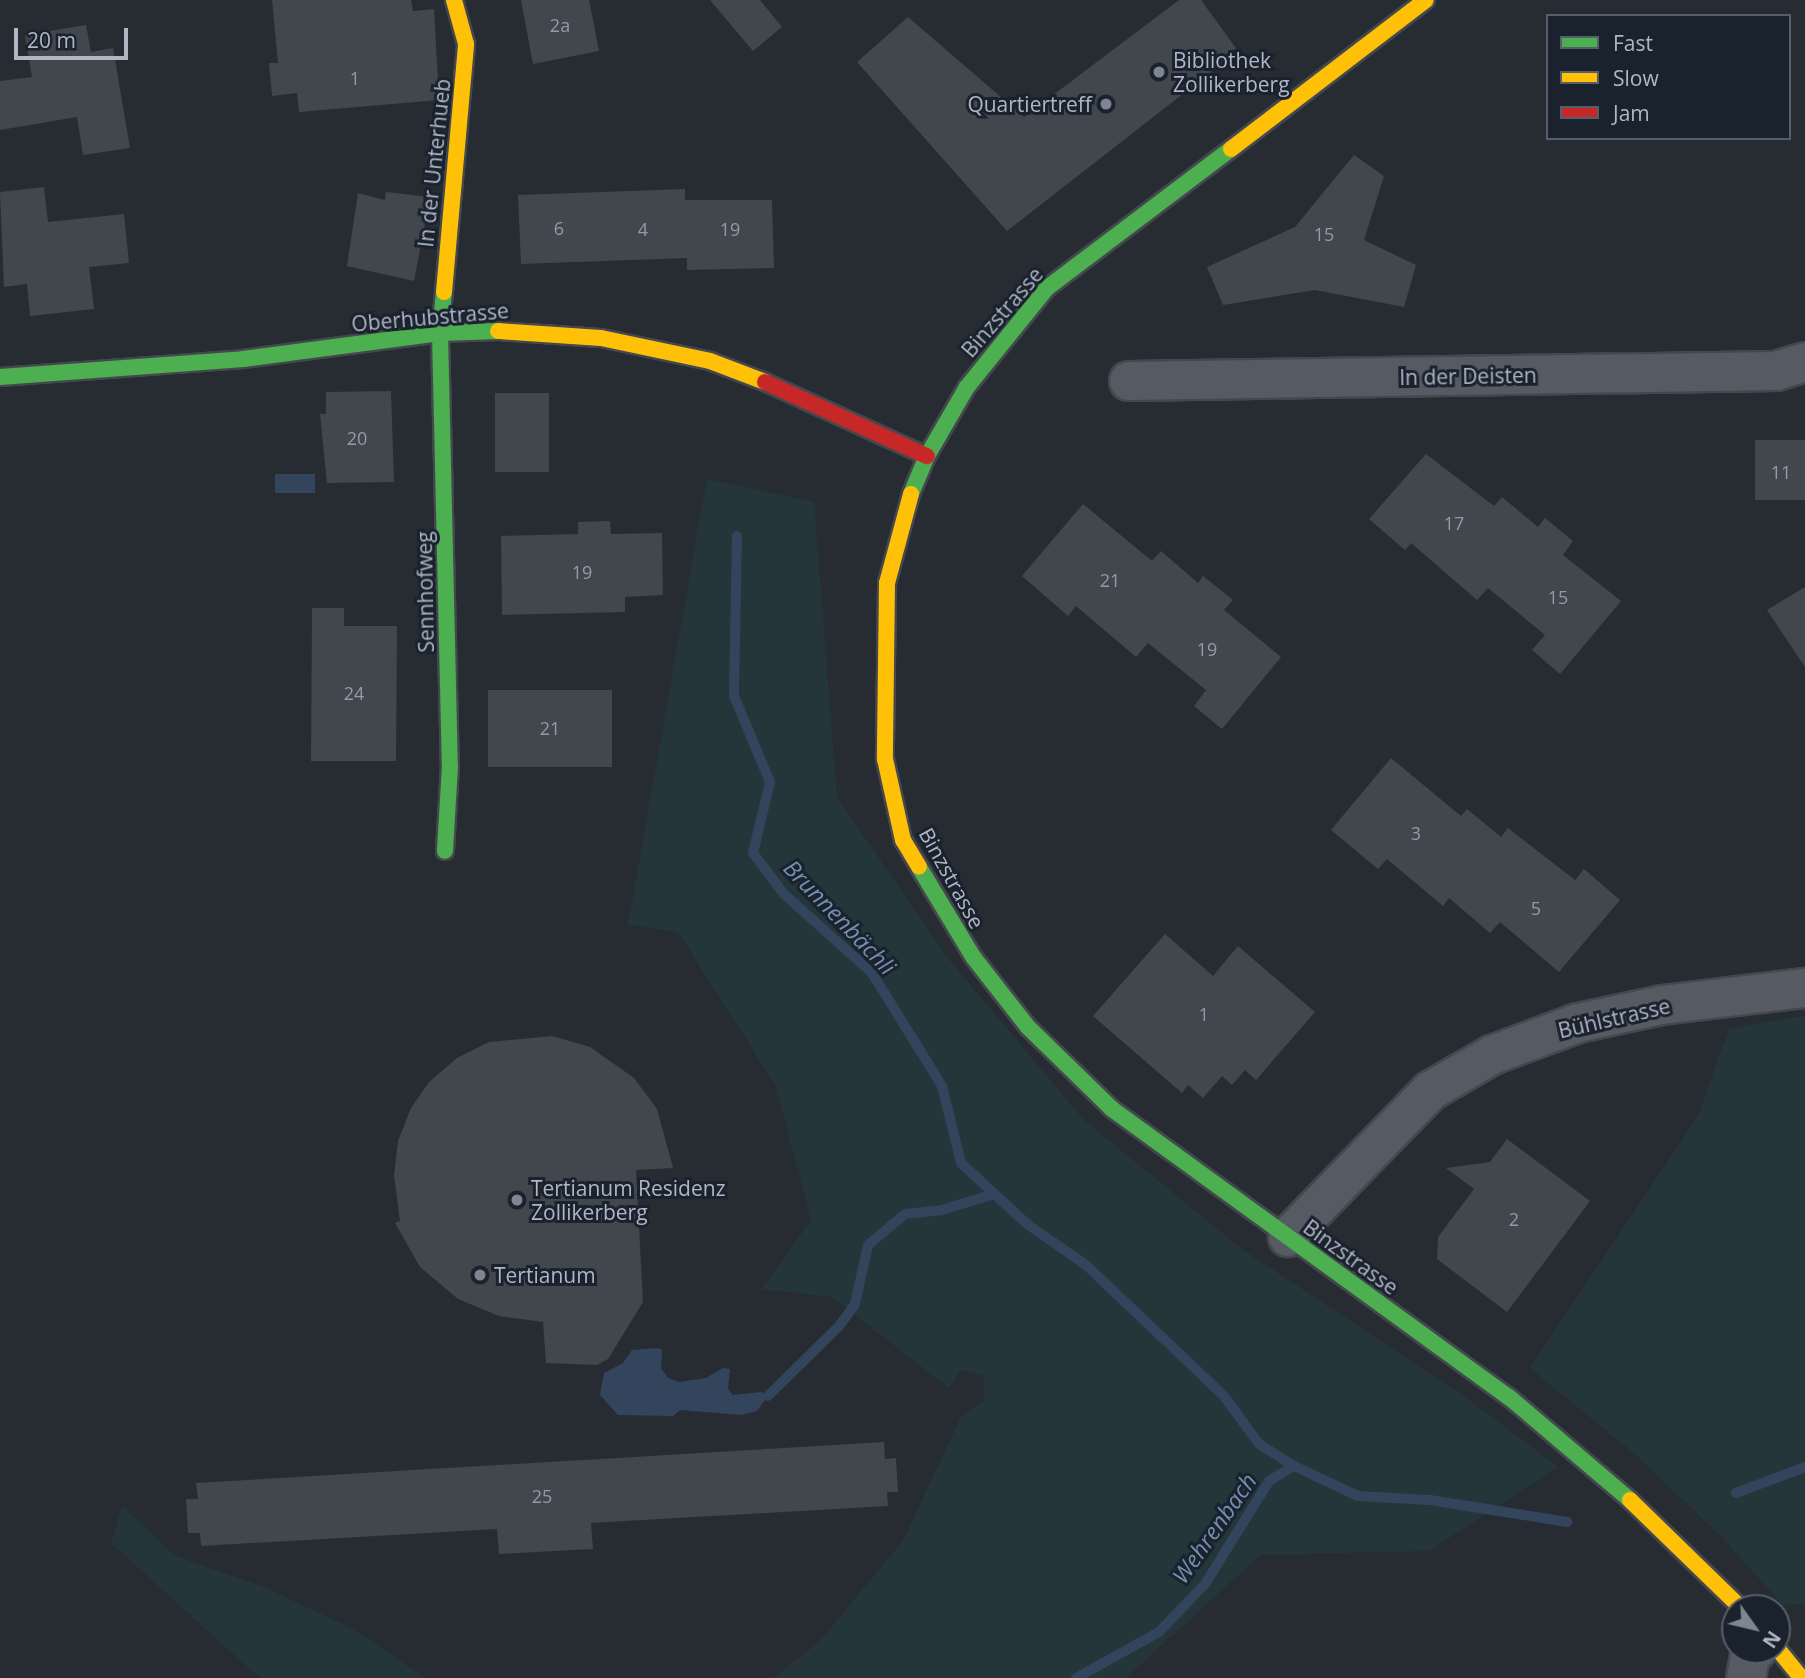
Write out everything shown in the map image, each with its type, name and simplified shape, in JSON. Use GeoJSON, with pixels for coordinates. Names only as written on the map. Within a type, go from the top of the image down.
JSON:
{"type":"FeatureCollection","features":[{"type":"Feature","properties":{"kind":"main road","name":"In der Unterhueb"},"geometry":{"type":"LineString","coordinates":[[440,333],[465,90],[466,44],[454,0]]}},
{"type":"Feature","properties":{"kind":"main road","name":"Binzstrasse"},"geometry":{"type":"LineString","coordinates":[[1426,0],[1047,288],[967,387],[927,456],[904,512],[884,609],[885,759],[903,840],[974,958],[1028,1027],[1112,1110],[1509,1397],[1596,1467],[1727,1594]]}},
{"type":"Feature","properties":{"kind":"main road","name":"Oberhubstrasse"},"geometry":{"type":"LineString","coordinates":[[0,377],[243,359],[440,333],[514,330],[601,338],[710,361],[812,400],[927,456]]}},
{"type":"Feature","properties":{"kind":"main road","name":"Sennhofweg"},"geometry":{"type":"LineString","coordinates":[[440,333],[450,766],[445,851]]}},
{"type":"Feature","properties":{"kind":"main road"},"geometry":{"type":"LineString","coordinates":[[1760,1664],[1801,1678]]}},
{"type":"Feature","properties":{"kind":"street","name":"In der Deisten"},"geometry":{"type":"LineString","coordinates":[[1129,381],[1776,371],[1805,362]]}},
{"type":"Feature","properties":{"kind":"street","name":"Bühlstrasse"},"geometry":{"type":"LineString","coordinates":[[1288,1237],[1430,1091],[1492,1055],[1578,1023],[1662,1006],[1805,988]]}},
{"type":"Feature","properties":{"kind":"shaded area"},"geometry":{"type":"Polygon","coordinates":[[[707,479],[814,502],[837,797],[946,956],[1083,1119],[1243,1250],[1468,1399],[1558,1467],[1429,1551],[1260,1555],[1126,1678],[773,1678],[819,1642],[903,1541],[961,1417],[984,1400],[984,1376],[961,1370],[949,1388],[832,1297],[762,1289],[811,1220],[776,1086],[678,932],[628,925],[707,479]]]}},
{"type":"Feature","properties":{"kind":"shaded area"},"geometry":{"type":"Polygon","coordinates":[[[1805,1016],[1805,1604],[1791,1605],[1791,1594],[1773,1594],[1722,1537],[1636,1455],[1530,1368],[1698,1116],[1729,1029],[1805,1016]]]}},
{"type":"Feature","properties":{"kind":"shaded area"},"geometry":{"type":"Polygon","coordinates":[[[122,1506],[175,1556],[264,1587],[355,1630],[425,1678],[260,1678],[111,1543],[122,1506]]]}},
{"type":"Feature","properties":{"kind":"water"},"geometry":{"type":"Polygon","coordinates":[[[275,474],[315,474],[315,493],[275,493],[275,474]]]}},
{"type":"Feature","properties":{"kind":"water"},"geometry":{"type":"Polygon","coordinates":[[[662,1349],[661,1368],[668,1378],[679,1382],[706,1378],[723,1368],[730,1369],[728,1389],[733,1395],[761,1392],[768,1396],[757,1411],[741,1415],[680,1410],[673,1416],[618,1415],[600,1395],[604,1373],[623,1363],[632,1350],[662,1349]]]}},
{"type":"Feature","properties":{"kind":"building"},"geometry":{"type":"Polygon","coordinates":[[[272,0],[411,0],[413,11],[434,9],[439,100],[299,112],[297,93],[272,96],[269,63],[278,63],[272,0]]]}},
{"type":"Feature","properties":{"kind":"building"},"geometry":{"type":"Polygon","coordinates":[[[521,0],[589,0],[599,51],[533,64],[521,0]]]}},
{"type":"Feature","properties":{"kind":"building"},"geometry":{"type":"Polygon","coordinates":[[[710,0],[760,0],[782,27],[753,51],[710,0]]]}},
{"type":"Feature","properties":{"kind":"building","name":"Quartiertreff"},"geometry":{"type":"Polygon","coordinates":[[[1179,0],[1201,0],[1238,51],[1007,231],[857,62],[908,17],[1024,117],[1179,0]]]}},
{"type":"Feature","properties":{"kind":"building"},"geometry":{"type":"Polygon","coordinates":[[[86,25],[91,52],[113,48],[130,148],[83,155],[77,117],[0,130],[0,81],[32,77],[25,35],[86,25]]]}},
{"type":"Feature","properties":{"kind":"building"},"geometry":{"type":"Polygon","coordinates":[[[1354,155],[1384,176],[1364,240],[1416,265],[1404,307],[1315,290],[1223,305],[1207,267],[1295,227],[1354,155]]]}},
{"type":"Feature","properties":{"kind":"building"},"geometry":{"type":"Polygon","coordinates":[[[44,187],[48,222],[124,214],[129,263],[89,267],[94,309],[30,316],[27,284],[4,287],[0,192],[44,187]]]}},
{"type":"Feature","properties":{"kind":"building"},"geometry":{"type":"Polygon","coordinates":[[[685,189],[685,200],[772,200],[774,268],[687,270],[687,258],[521,264],[518,195],[685,189]]]}},
{"type":"Feature","properties":{"kind":"building"},"geometry":{"type":"Polygon","coordinates":[[[386,192],[430,197],[414,281],[347,266],[358,193],[385,200],[386,192]]]}},
{"type":"Feature","properties":{"kind":"building"},"geometry":{"type":"Polygon","coordinates":[[[391,391],[394,482],[327,483],[320,414],[326,414],[326,392],[391,391]]]}},
{"type":"Feature","properties":{"kind":"building"},"geometry":{"type":"Polygon","coordinates":[[[495,393],[549,393],[549,472],[495,472],[495,393]]]}},
{"type":"Feature","properties":{"kind":"building"},"geometry":{"type":"Polygon","coordinates":[[[1755,440],[1805,440],[1805,500],[1755,500],[1755,440]]]}},
{"type":"Feature","properties":{"kind":"building"},"geometry":{"type":"Polygon","coordinates":[[[1426,454],[1494,506],[1502,497],[1538,527],[1545,518],[1573,541],[1563,555],[1621,601],[1560,674],[1532,650],[1545,635],[1488,588],[1477,600],[1411,543],[1405,550],[1369,519],[1426,454]]]}},
{"type":"Feature","properties":{"kind":"building"},"geometry":{"type":"Polygon","coordinates":[[[1083,504],[1152,561],[1161,551],[1198,583],[1203,576],[1233,600],[1224,610],[1281,657],[1222,729],[1194,706],[1206,690],[1148,643],[1136,657],[1076,606],[1068,616],[1022,576],[1083,504]]]}},
{"type":"Feature","properties":{"kind":"building"},"geometry":{"type":"Polygon","coordinates":[[[610,521],[611,534],[662,533],[663,595],[625,597],[625,612],[502,615],[501,536],[578,534],[578,522],[610,521]]]}},
{"type":"Feature","properties":{"kind":"building"},"geometry":{"type":"Polygon","coordinates":[[[1805,587],[1805,667],[1767,610],[1805,587]]]}},
{"type":"Feature","properties":{"kind":"building"},"geometry":{"type":"Polygon","coordinates":[[[312,608],[344,608],[344,626],[397,626],[396,761],[311,761],[312,608]]]}},
{"type":"Feature","properties":{"kind":"building"},"geometry":{"type":"Polygon","coordinates":[[[488,690],[612,690],[612,767],[488,767],[488,690]]]}},
{"type":"Feature","properties":{"kind":"building"},"geometry":{"type":"Polygon","coordinates":[[[1391,758],[1461,816],[1467,809],[1501,837],[1508,828],[1575,880],[1584,869],[1620,900],[1559,972],[1500,922],[1490,933],[1449,898],[1443,906],[1387,859],[1378,869],[1331,830],[1391,758]]]}},
{"type":"Feature","properties":{"kind":"building"},"geometry":{"type":"Polygon","coordinates":[[[1165,934],[1213,976],[1238,946],[1315,1012],[1256,1080],[1245,1070],[1232,1085],[1222,1076],[1203,1098],[1188,1085],[1182,1093],[1093,1016],[1165,934]]]}},
{"type":"Feature","properties":{"kind":"building","name":"Tertianum Residenz Zollikerberg"},"geometry":{"type":"Polygon","coordinates":[[[552,1036],[590,1047],[634,1078],[657,1109],[673,1168],[636,1170],[643,1302],[608,1359],[597,1365],[546,1363],[543,1322],[499,1316],[458,1299],[420,1267],[395,1223],[400,1221],[394,1175],[398,1141],[411,1108],[429,1082],[457,1058],[489,1042],[552,1036]]]}},
{"type":"Feature","properties":{"kind":"building"},"geometry":{"type":"Polygon","coordinates":[[[1507,1139],[1590,1201],[1507,1312],[1437,1259],[1438,1237],[1474,1189],[1446,1168],[1490,1162],[1507,1139]]]}},
{"type":"Feature","properties":{"kind":"building"},"geometry":{"type":"Polygon","coordinates":[[[884,1442],[885,1459],[896,1458],[898,1492],[887,1492],[888,1506],[591,1523],[593,1549],[499,1554],[497,1529],[201,1546],[200,1533],[188,1533],[186,1499],[198,1499],[196,1483],[884,1442]]]}},
{"type":"Feature","properties":{"kind":"waterway","name":"Brunnenbächli"},"geometry":{"type":"LineString","coordinates":[[737,536],[734,696],[770,782],[753,853],[784,894],[872,973],[942,1086],[961,1163],[1027,1224],[1086,1265],[1224,1396],[1259,1444],[1294,1466]]}},
{"type":"Feature","properties":{"kind":"waterway"},"geometry":{"type":"LineString","coordinates":[[768,1396],[840,1325],[855,1304],[868,1245],[905,1214],[942,1210],[994,1194]]}},
{"type":"Feature","properties":{"kind":"waterway","name":"Wehrenbach"},"geometry":{"type":"LineString","coordinates":[[1076,1678],[1159,1632],[1205,1584],[1269,1481],[1294,1466],[1358,1496],[1430,1500],[1567,1522]]}},
{"type":"Feature","properties":{"kind":"waterway","name":"Wehrenbach"},"geometry":{"type":"LineString","coordinates":[[1736,1493],[1805,1467]]}},
{"type":"Feature","properties":{"kind":"traffic: fast"},"geometry":{"type":"LineString","coordinates":[[911,494],[927,456],[967,387],[1047,288],[1231,149]]}},
{"type":"Feature","properties":{"kind":"traffic: fast"},"geometry":{"type":"LineString","coordinates":[[444,292],[440,333],[450,766],[445,851]]}},
{"type":"Feature","properties":{"kind":"traffic: fast"},"geometry":{"type":"LineString","coordinates":[[0,377],[243,359],[440,333],[498,331]]}},
{"type":"Feature","properties":{"kind":"traffic: fast"},"geometry":{"type":"LineString","coordinates":[[919,867],[974,958],[1028,1027],[1112,1109],[1509,1397],[1630,1500]]}},
{"type":"Feature","properties":{"kind":"traffic: slow"},"geometry":{"type":"LineString","coordinates":[[444,292],[466,44],[454,0]]}},
{"type":"Feature","properties":{"kind":"traffic: slow"},"geometry":{"type":"LineString","coordinates":[[1231,149],[1426,0]]}},
{"type":"Feature","properties":{"kind":"traffic: slow"},"geometry":{"type":"LineString","coordinates":[[498,331],[601,338],[710,361],[765,382]]}},
{"type":"Feature","properties":{"kind":"traffic: slow"},"geometry":{"type":"LineString","coordinates":[[911,494],[887,583],[885,759],[903,840],[919,867]]}},
{"type":"Feature","properties":{"kind":"traffic: slow"},"geometry":{"type":"LineString","coordinates":[[1630,1500],[1727,1594]]}},
{"type":"Feature","properties":{"kind":"traffic: slow"},"geometry":{"type":"LineString","coordinates":[[1790,1664],[1801,1678]]}},
{"type":"Feature","properties":{"kind":"traffic: jam"},"geometry":{"type":"LineString","coordinates":[[765,382],[927,456]]}},
{"type":"Feature","properties":{"kind":"place","name":"Bibliothek Zollikerberg"},"geometry":{"type":"Point","coordinates":[1159,72]}},
{"type":"Feature","properties":{"kind":"place","name":"Quartiertreff"},"geometry":{"type":"Point","coordinates":[1106,104]}},
{"type":"Feature","properties":{"kind":"place","name":"Tertianum Residenz Zollikerberg"},"geometry":{"type":"Point","coordinates":[517,1200]}},
{"type":"Feature","properties":{"kind":"place","name":"Tertianum"},"geometry":{"type":"Point","coordinates":[480,1275]}}]}
